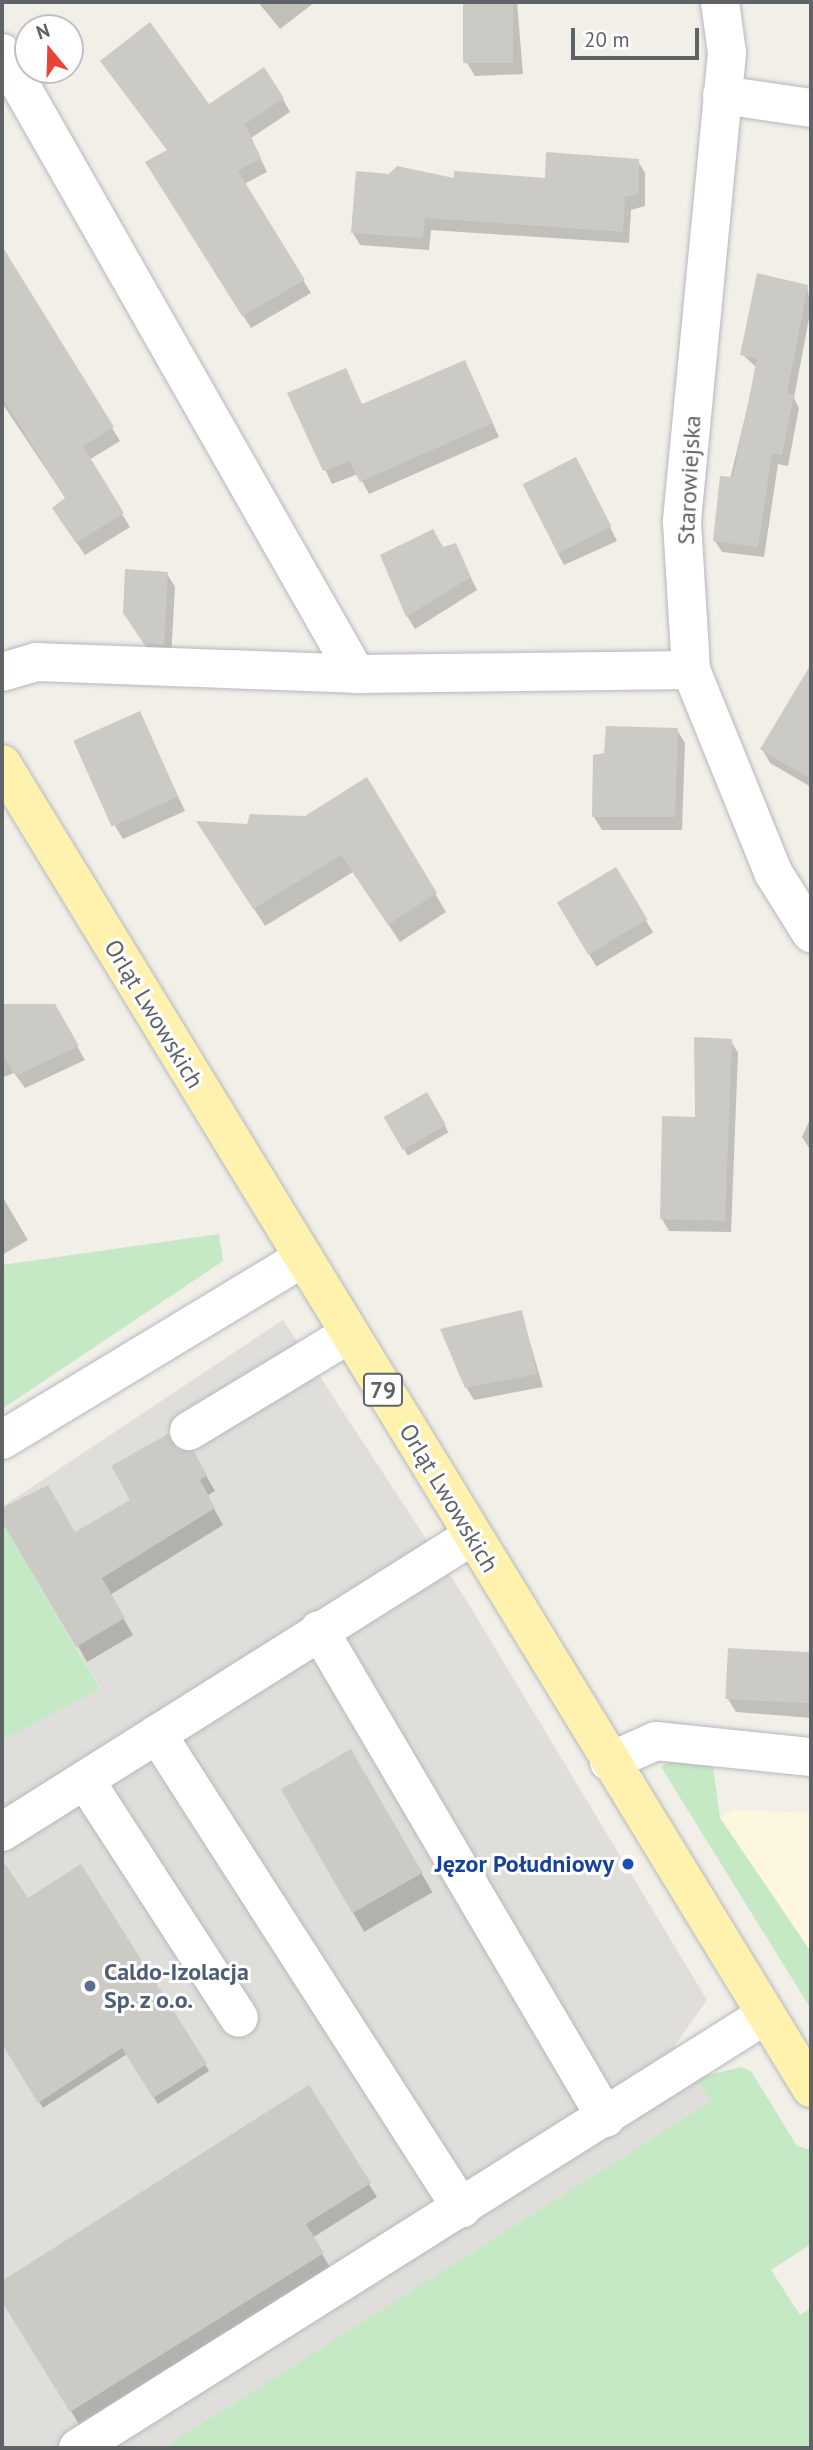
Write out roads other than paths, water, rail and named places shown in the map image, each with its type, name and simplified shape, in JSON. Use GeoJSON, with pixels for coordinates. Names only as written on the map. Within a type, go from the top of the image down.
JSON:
{"type":"FeatureCollection","features":[{"type":"Feature","properties":{"kind":"main road","name":"Orląt Lwowskich"},"geometry":{"type":"LineString","coordinates":[[2,764],[609,1762],[811,2088]]}},
{"type":"Feature","properties":{"kind":"street","name":"Starowiejska"},"geometry":{"type":"LineString","coordinates":[[720,2],[727,53],[682,522],[691,670],[774,874],[807,913]]}},
{"type":"Feature","properties":{"kind":"street"},"geometry":{"type":"LineString","coordinates":[[2,53],[356,674]]}},
{"type":"Feature","properties":{"kind":"street"},"geometry":{"type":"LineString","coordinates":[[722,95],[811,108]]}},
{"type":"Feature","properties":{"kind":"street"},"geometry":{"type":"LineString","coordinates":[[2,672],[36,662],[356,674],[691,670]]}},
{"type":"Feature","properties":{"kind":"street"},"geometry":{"type":"LineString","coordinates":[[2,1440],[303,1258]]}},
{"type":"Feature","properties":{"kind":"street"},"geometry":{"type":"LineString","coordinates":[[189,1431],[349,1334]]}},
{"type":"Feature","properties":{"kind":"street"},"geometry":{"type":"LineString","coordinates":[[2,1832],[472,1536]]}},
{"type":"Feature","properties":{"kind":"street"},"geometry":{"type":"LineString","coordinates":[[319,1630],[606,2119]]}},
{"type":"Feature","properties":{"kind":"street"},"geometry":{"type":"LineString","coordinates":[[157,1734],[462,2209]]}},
{"type":"Feature","properties":{"kind":"street"},"geometry":{"type":"LineString","coordinates":[[609,1762],[656,1741],[811,1757]]}},
{"type":"Feature","properties":{"kind":"street"},"geometry":{"type":"LineString","coordinates":[[85,1780],[239,2018]]}},
{"type":"Feature","properties":{"kind":"street"},"geometry":{"type":"LineString","coordinates":[[78,2448],[606,2119],[765,2015]]}},
{"type":"Feature","properties":{"kind":"place","name":"Jęzor Południowy"},"geometry":{"type":"Point","coordinates":[628,1864]}},
{"type":"Feature","properties":{"kind":"place","name":"Caldo-Izolacja Sp. z o.o."},"geometry":{"type":"Point","coordinates":[90,1986]}}]}
